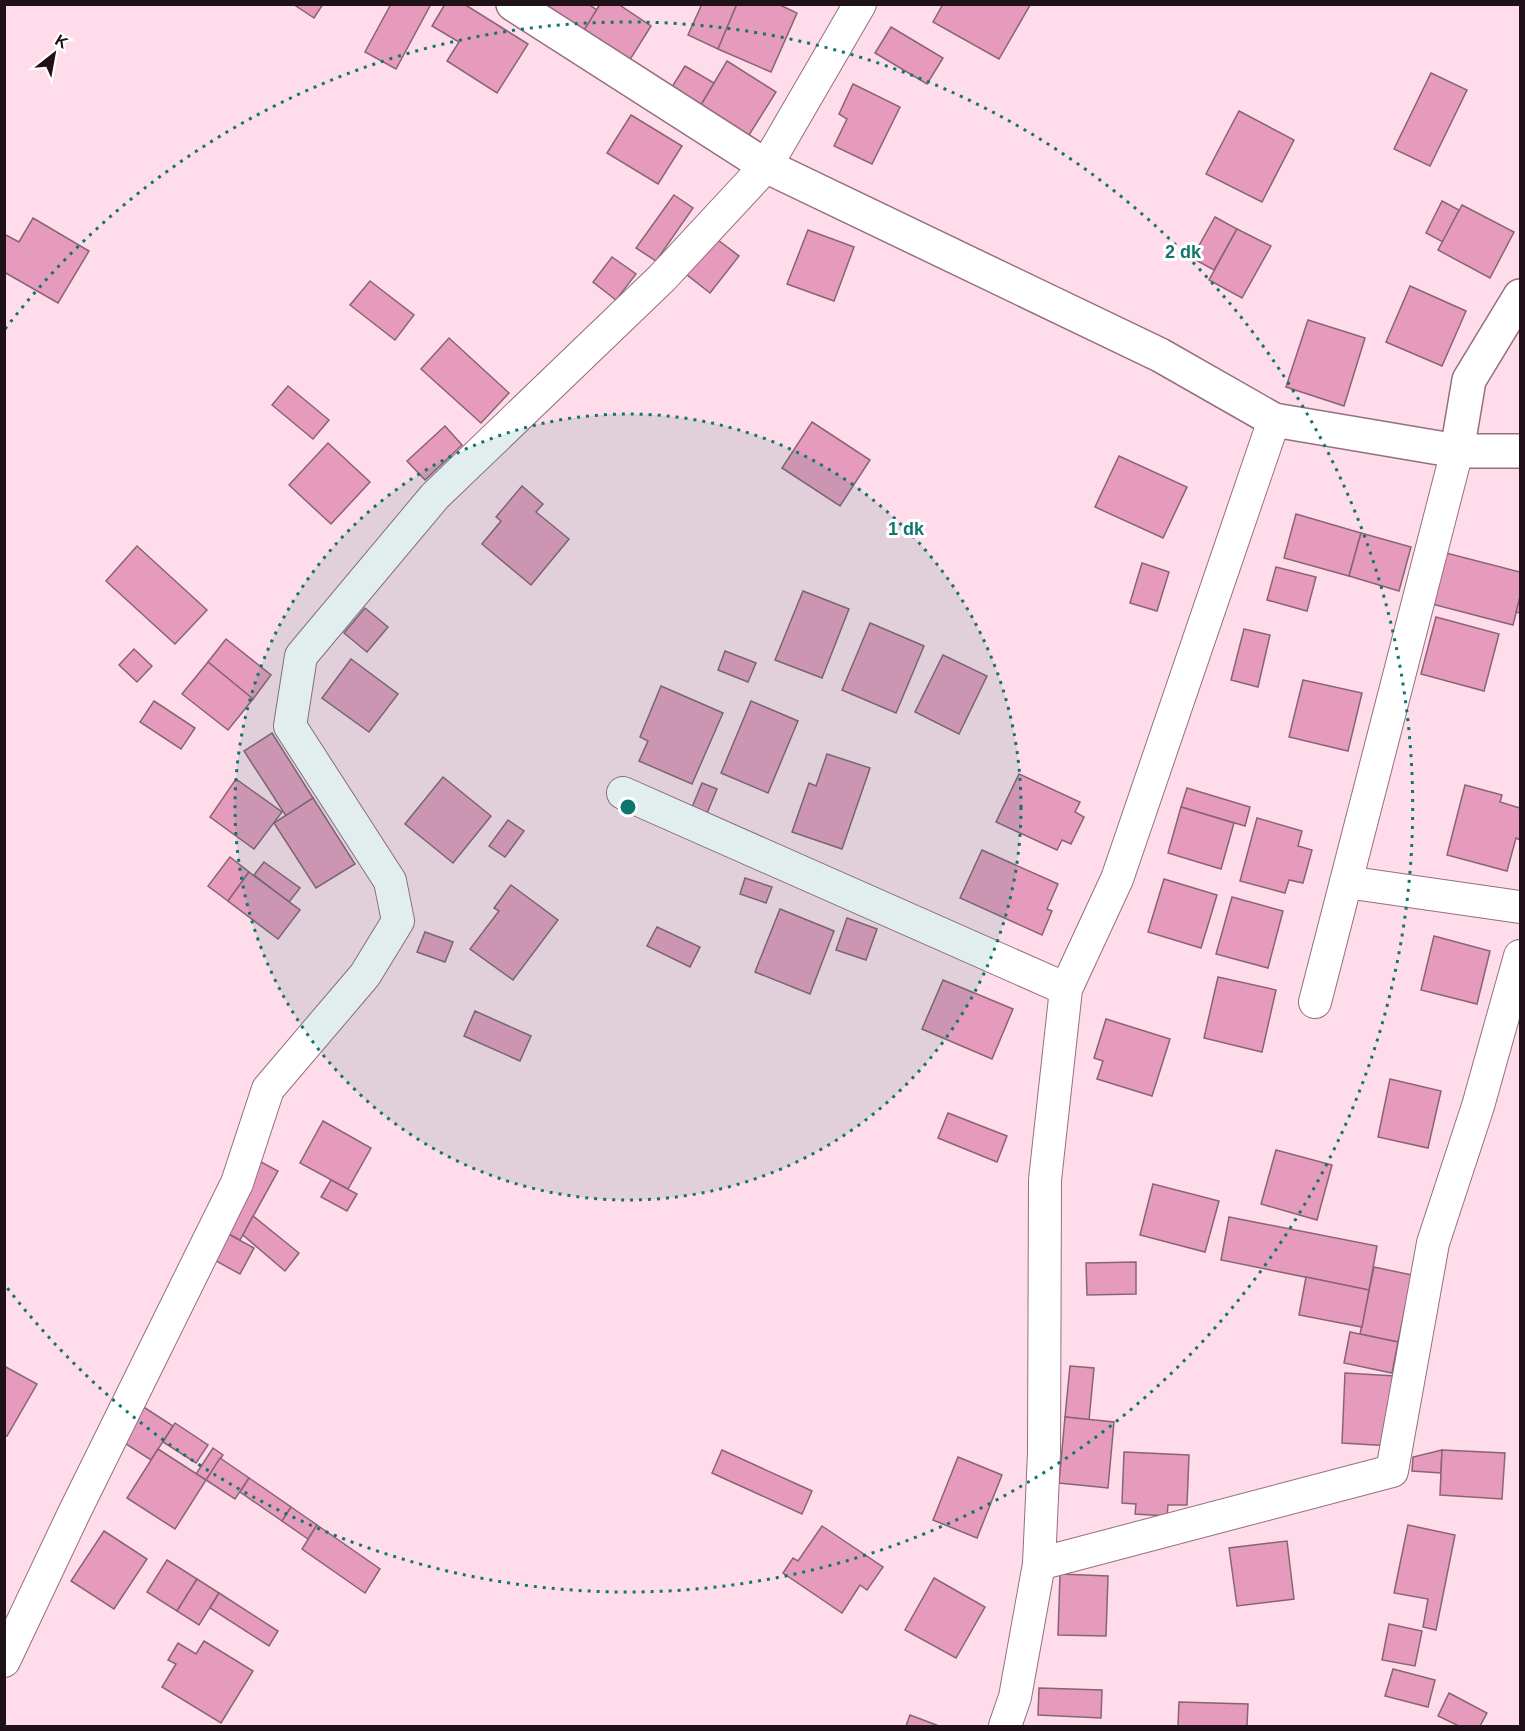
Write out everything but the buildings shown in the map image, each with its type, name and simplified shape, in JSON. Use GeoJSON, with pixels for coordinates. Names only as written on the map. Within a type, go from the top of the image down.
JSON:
{"type":"FeatureCollection","features":[{"type":"Feature","properties":{"kind":"street"},"geometry":{"type":"LineString","coordinates":[[513,4],[766,166],[1160,356],[1274,420],[1457,451],[1521,451]]}},
{"type":"Feature","properties":{"kind":"street"},"geometry":{"type":"LineString","coordinates":[[4,1661],[237,1183],[268,1089],[365,975],[398,921],[390,881],[290,726],[301,656],[435,496],[662,278],[766,166],[860,4]]}},
{"type":"Feature","properties":{"kind":"street"},"geometry":{"type":"LineString","coordinates":[[1315,1002],[1457,451],[1469,380],[1521,296]]}},
{"type":"Feature","properties":{"kind":"street"},"geometry":{"type":"LineString","coordinates":[[1005,1726],[1015,1696],[1039,1564],[1044,1453],[1045,1180],[1066,989],[1117,879],[1274,420]]}},
{"type":"Feature","properties":{"kind":"street"},"geometry":{"type":"LineString","coordinates":[[623,793],[1066,989]]}},
{"type":"Feature","properties":{"kind":"street"},"geometry":{"type":"LineString","coordinates":[[1346,882],[1521,908]]}},
{"type":"Feature","properties":{"kind":"street"},"geometry":{"type":"LineString","coordinates":[[1039,1564],[1392,1471],[1433,1243],[1478,1106],[1521,956]]}}]}
